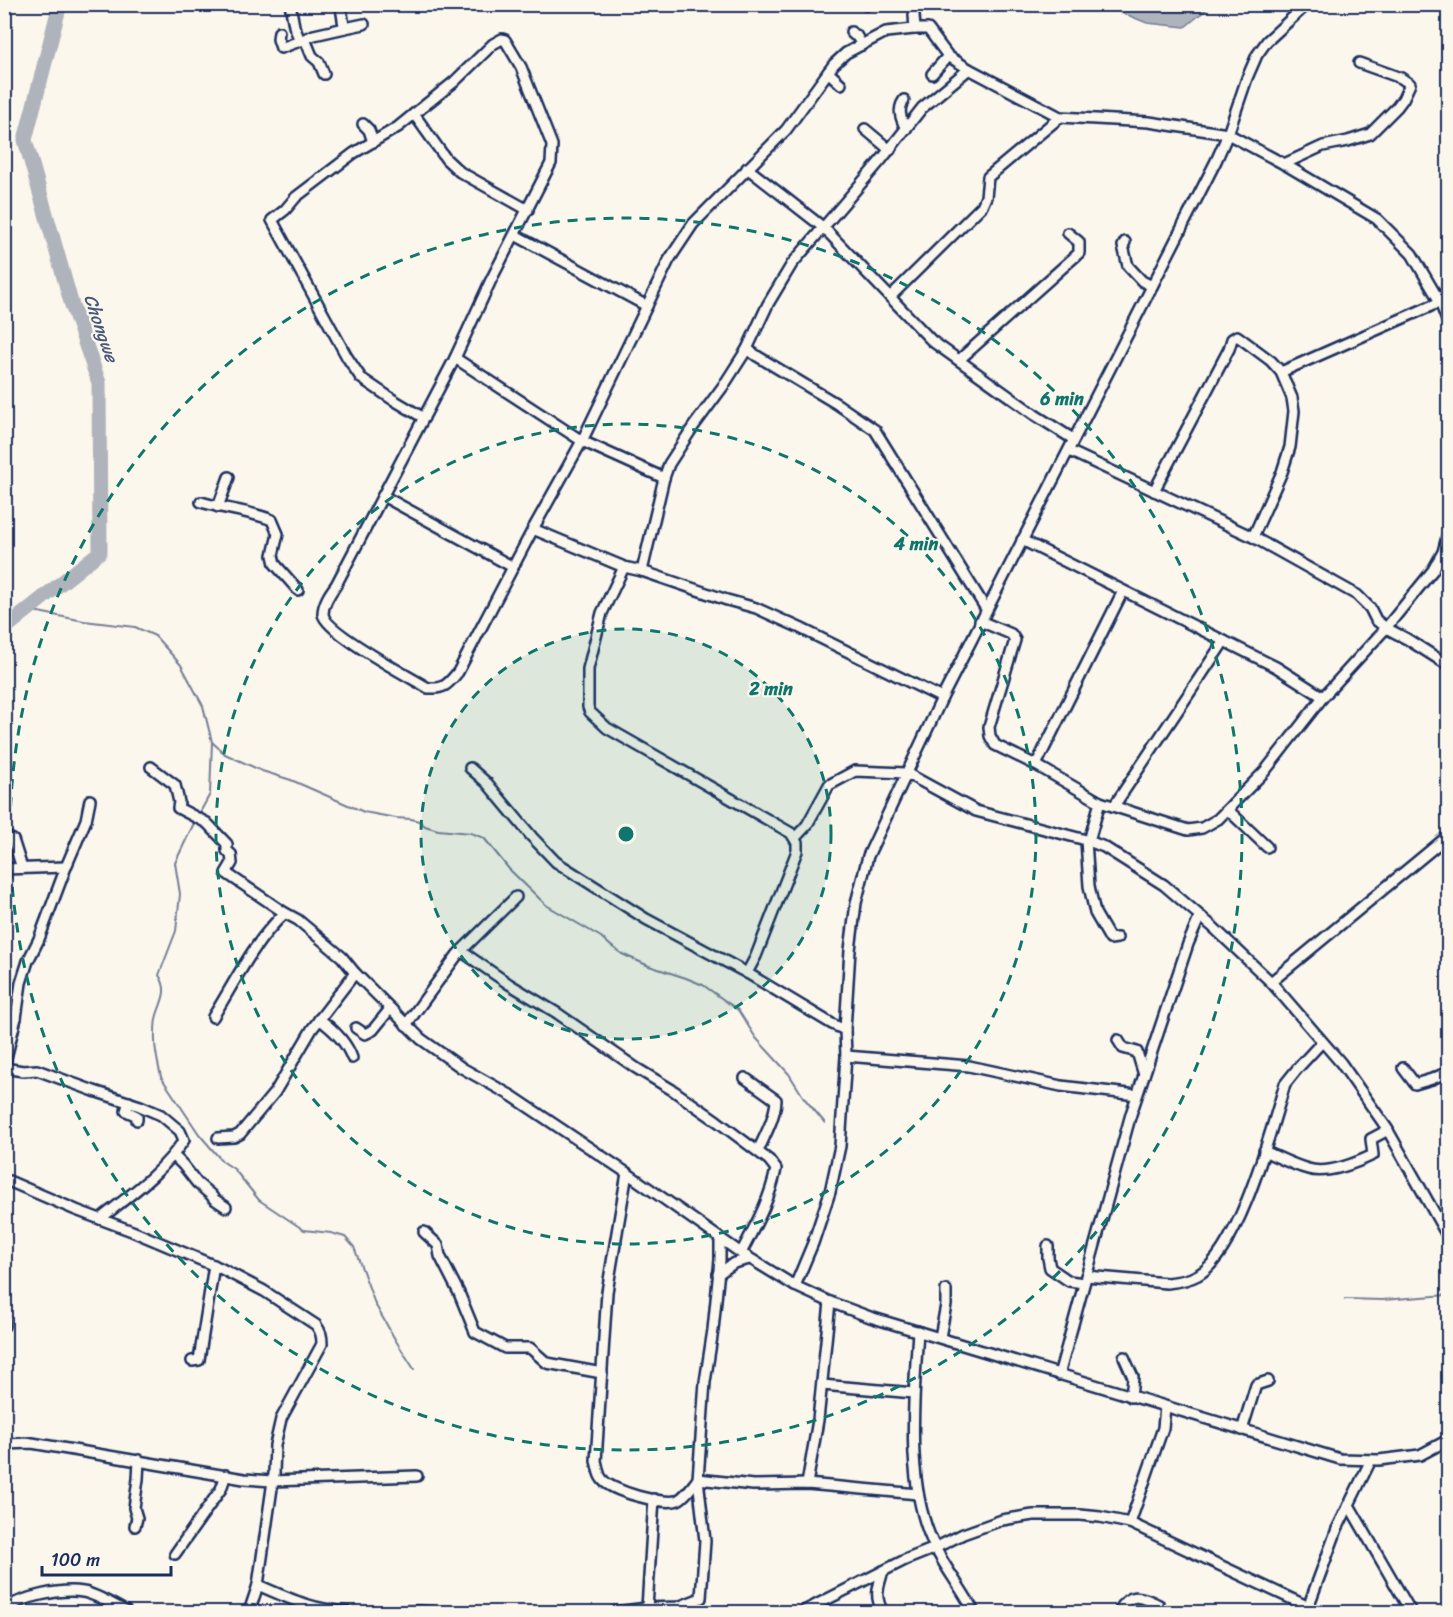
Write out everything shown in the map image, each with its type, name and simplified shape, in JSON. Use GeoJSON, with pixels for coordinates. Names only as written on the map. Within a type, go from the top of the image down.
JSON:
{"type":"FeatureCollection","features":[{"type":"Feature","properties":{"kind":"street"},"geometry":{"type":"LineString","coordinates":[[290,4],[294,26],[312,56],[319,62],[324,74]]}},
{"type":"Feature","properties":{"kind":"street"},"geometry":{"type":"LineString","coordinates":[[340,5],[345,28]]}},
{"type":"Feature","properties":{"kind":"street"},"geometry":{"type":"LineString","coordinates":[[795,1286],[813,1243],[830,1192],[840,1146],[850,950],[856,903],[868,856],[986,609],[1216,161],[1228,134],[1246,78],[1257,55],[1267,41],[1304,7]]}},
{"type":"Feature","properties":{"kind":"street"},"geometry":{"type":"LineString","coordinates":[[914,15],[915,28]]}},
{"type":"Feature","properties":{"kind":"street"},"geometry":{"type":"LineString","coordinates":[[279,32],[278,39],[281,48],[314,35],[364,24]]}},
{"type":"Feature","properties":{"kind":"street"},"geometry":{"type":"LineString","coordinates":[[424,418],[361,378],[347,357],[272,220],[296,197],[354,153],[398,127],[454,82],[502,39],[505,40],[520,68],[552,145],[551,163],[491,280],[455,358],[424,418],[382,496],[336,585],[328,596],[324,606],[323,615],[330,626],[353,643],[428,688],[447,685],[458,672],[582,441],[669,260],[693,224],[786,130],[834,64],[846,53],[886,32],[915,28],[928,29],[948,56],[1060,117],[1149,122],[1228,134],[1377,219],[1412,254],[1440,302],[1449,323]]}},
{"type":"Feature","properties":{"kind":"street"},"geometry":{"type":"LineString","coordinates":[[851,32],[856,35],[862,45]]}},
{"type":"Feature","properties":{"kind":"street"},"geometry":{"type":"LineString","coordinates":[[932,74],[948,56]]}},
{"type":"Feature","properties":{"kind":"street"},"geometry":{"type":"LineString","coordinates":[[1284,164],[1323,146],[1370,134],[1397,107],[1410,84],[1401,78],[1359,63]]}},
{"type":"Feature","properties":{"kind":"street"},"geometry":{"type":"LineString","coordinates":[[642,571],[669,464],[747,349],[768,304],[792,264],[890,150],[922,108],[969,69]]}},
{"type":"Feature","properties":{"kind":"street"},"geometry":{"type":"LineString","coordinates":[[828,72],[841,84]]}},
{"type":"Feature","properties":{"kind":"street"},"geometry":{"type":"LineString","coordinates":[[904,100],[900,105],[900,117],[906,129]]}},
{"type":"Feature","properties":{"kind":"street"},"geometry":{"type":"LineString","coordinates":[[414,114],[446,159],[460,172],[528,210]]}},
{"type":"Feature","properties":{"kind":"street"},"geometry":{"type":"LineString","coordinates":[[890,297],[982,206],[986,197],[988,177],[1060,117]]}},
{"type":"Feature","properties":{"kind":"street"},"geometry":{"type":"LineString","coordinates":[[363,124],[369,130],[373,142]]}},
{"type":"Feature","properties":{"kind":"street"},"geometry":{"type":"LineString","coordinates":[[865,129],[890,150]]}},
{"type":"Feature","properties":{"kind":"street"},"geometry":{"type":"LineString","coordinates":[[747,168],[824,228],[932,341],[1035,415],[1073,439]]}},
{"type":"Feature","properties":{"kind":"street"},"geometry":{"type":"LineString","coordinates":[[959,360],[1078,253],[1079,242],[1068,233]]}},
{"type":"Feature","properties":{"kind":"street"},"geometry":{"type":"LineString","coordinates":[[515,235],[647,306]]}},
{"type":"Feature","properties":{"kind":"street"},"geometry":{"type":"LineString","coordinates":[[1125,242],[1123,246],[1128,266],[1142,281],[1152,286]]}},
{"type":"Feature","properties":{"kind":"street"},"geometry":{"type":"LineString","coordinates":[[1281,372],[1440,302]]}},
{"type":"Feature","properties":{"kind":"street"},"geometry":{"type":"LineString","coordinates":[[1154,491],[1229,349],[1232,339],[1236,336],[1250,344],[1281,372],[1292,398],[1294,411],[1290,447],[1253,537]]}},
{"type":"Feature","properties":{"kind":"street"},"geometry":{"type":"LineString","coordinates":[[747,349],[875,430],[986,609]]}},
{"type":"Feature","properties":{"kind":"street"},"geometry":{"type":"LineString","coordinates":[[455,358],[582,441],[664,478]]}},
{"type":"Feature","properties":{"kind":"street"},"geometry":{"type":"LineString","coordinates":[[1069,451],[1253,537],[1357,595],[1370,608],[1376,620],[1386,628],[1449,665]]}},
{"type":"Feature","properties":{"kind":"street"},"geometry":{"type":"LineString","coordinates":[[218,507],[229,477]]}},
{"type":"Feature","properties":{"kind":"street"},"geometry":{"type":"LineString","coordinates":[[382,496],[513,567]]}},
{"type":"Feature","properties":{"kind":"street"},"geometry":{"type":"LineString","coordinates":[[201,502],[261,515],[272,520],[278,534],[273,555],[275,564],[298,590]]}},
{"type":"Feature","properties":{"kind":"street"},"geometry":{"type":"LineString","coordinates":[[533,529],[624,567],[756,608],[942,698]]}},
{"type":"Feature","properties":{"kind":"street"},"geometry":{"type":"LineString","coordinates":[[980,621],[1011,634],[1015,640],[989,727],[990,736],[995,745],[1036,765],[1100,802],[1188,830],[1202,828],[1228,810],[1265,771],[1323,697],[1386,628],[1433,570],[1443,552],[1448,534]]}},
{"type":"Feature","properties":{"kind":"street"},"geometry":{"type":"LineString","coordinates":[[1022,540],[1276,667],[1323,697]]}},
{"type":"Feature","properties":{"kind":"street"},"geometry":{"type":"LineString","coordinates":[[624,567],[602,613],[588,669],[590,712],[607,728],[791,833],[795,838],[797,850],[756,956],[747,973]]}},
{"type":"Feature","properties":{"kind":"street"},"geometry":{"type":"LineString","coordinates":[[1036,765],[1123,591]]}},
{"type":"Feature","properties":{"kind":"street"},"geometry":{"type":"LineString","coordinates":[[1114,806],[1224,641]]}},
{"type":"Feature","properties":{"kind":"street"},"geometry":{"type":"LineString","coordinates":[[151,767],[175,785],[178,808],[207,823],[226,844],[232,863],[226,873],[298,920],[342,957],[421,1039],[462,1068],[512,1096],[720,1239],[795,1286],[870,1317],[1340,1459],[1371,1460],[1420,1455],[1449,1440]]}},
{"type":"Feature","properties":{"kind":"street"},"geometry":{"type":"LineString","coordinates":[[470,768],[487,783],[531,837],[556,862],[646,919],[747,973],[845,1030]]}},
{"type":"Feature","properties":{"kind":"street"},"geometry":{"type":"LineString","coordinates":[[795,838],[807,825],[829,785],[855,771],[906,773],[975,811],[1104,847],[1164,885],[1271,982],[1341,1063],[1388,1130],[1449,1237]]}},
{"type":"Feature","properties":{"kind":"street"},"geometry":{"type":"LineString","coordinates":[[90,800],[86,820],[24,972],[4,1067],[23,1071],[37,1070],[129,1102],[161,1115],[180,1131],[184,1140],[174,1156],[100,1219]]}},
{"type":"Feature","properties":{"kind":"street"},"geometry":{"type":"LineString","coordinates":[[1100,802],[1087,841],[1089,886],[1095,914],[1110,939],[1117,938]]}},
{"type":"Feature","properties":{"kind":"street"},"geometry":{"type":"LineString","coordinates":[[1228,810],[1267,847]]}},
{"type":"Feature","properties":{"kind":"street"},"geometry":{"type":"LineString","coordinates":[[4,836],[13,840],[22,868]]}},
{"type":"Feature","properties":{"kind":"street"},"geometry":{"type":"LineString","coordinates":[[1271,982],[1449,836]]}},
{"type":"Feature","properties":{"kind":"street"},"geometry":{"type":"LineString","coordinates":[[4,868],[66,867]]}},
{"type":"Feature","properties":{"kind":"street"},"geometry":{"type":"LineString","coordinates":[[406,1025],[461,951],[516,897]]}},
{"type":"Feature","properties":{"kind":"street"},"geometry":{"type":"LineString","coordinates":[[213,1017],[259,944],[273,924],[285,913]]}},
{"type":"Feature","properties":{"kind":"street"},"geometry":{"type":"LineString","coordinates":[[1059,1375],[1131,1114],[1188,944],[1200,916]]}},
{"type":"Feature","properties":{"kind":"street"},"geometry":{"type":"LineString","coordinates":[[461,951],[557,1013],[636,1068],[674,1090],[769,1160],[776,1169],[773,1184],[760,1217],[741,1253]]}},
{"type":"Feature","properties":{"kind":"street"},"geometry":{"type":"LineString","coordinates":[[218,1138],[234,1137],[240,1134],[275,1092],[319,1019],[355,973]]}},
{"type":"Feature","properties":{"kind":"street"},"geometry":{"type":"LineString","coordinates":[[357,1028],[365,1034],[373,1030],[390,1008]]}},
{"type":"Feature","properties":{"kind":"street"},"geometry":{"type":"LineString","coordinates":[[4,1012],[16,1018]]}},
{"type":"Feature","properties":{"kind":"street"},"geometry":{"type":"LineString","coordinates":[[319,1019],[334,1030],[349,1050],[352,1058]]}},
{"type":"Feature","properties":{"kind":"street"},"geometry":{"type":"LineString","coordinates":[[1118,1040],[1123,1047],[1137,1052],[1144,1075]]}},
{"type":"Feature","properties":{"kind":"street"},"geometry":{"type":"LineString","coordinates":[[1048,1246],[1050,1268],[1069,1281],[1167,1283],[1179,1282],[1199,1275],[1224,1249],[1250,1195],[1288,1079],[1322,1042]]}},
{"type":"Feature","properties":{"kind":"street"},"geometry":{"type":"LineString","coordinates":[[846,1056],[969,1066],[1061,1086],[1137,1095]]}},
{"type":"Feature","properties":{"kind":"street"},"geometry":{"type":"LineString","coordinates":[[1403,1068],[1415,1084],[1449,1072]]}},
{"type":"Feature","properties":{"kind":"street"},"geometry":{"type":"LineString","coordinates":[[745,1078],[776,1100],[770,1123],[758,1152]]}},
{"type":"Feature","properties":{"kind":"street"},"geometry":{"type":"LineString","coordinates":[[129,1102],[126,1111],[137,1116],[137,1120]]}},
{"type":"Feature","properties":{"kind":"street"},"geometry":{"type":"LineString","coordinates":[[1264,1151],[1310,1170],[1335,1169],[1352,1165],[1373,1155],[1371,1140],[1388,1130]]}},
{"type":"Feature","properties":{"kind":"street"},"geometry":{"type":"LineString","coordinates":[[174,1156],[197,1184],[226,1207]]}},
{"type":"Feature","properties":{"kind":"street"},"geometry":{"type":"LineString","coordinates":[[627,1173],[608,1292],[596,1461],[600,1478],[610,1487],[668,1502],[677,1500],[691,1489],[698,1479]]}},
{"type":"Feature","properties":{"kind":"street"},"geometry":{"type":"LineString","coordinates":[[4,1179],[214,1265],[264,1291],[316,1325],[322,1336],[322,1344],[281,1419],[275,1445],[274,1474],[258,1586],[249,1612]]}},
{"type":"Feature","properties":{"kind":"street"},"geometry":{"type":"LineString","coordinates":[[424,1232],[438,1245],[440,1256],[475,1332],[505,1348],[530,1348],[547,1363],[602,1373]]}},
{"type":"Feature","properties":{"kind":"street"},"geometry":{"type":"LineString","coordinates":[[614,1612],[678,1607],[701,1598],[705,1541],[698,1479],[705,1382],[720,1260],[720,1239]]}},
{"type":"Feature","properties":{"kind":"street"},"geometry":{"type":"LineString","coordinates":[[718,1274],[734,1263],[750,1259]]}},
{"type":"Feature","properties":{"kind":"street"},"geometry":{"type":"LineString","coordinates":[[192,1361],[199,1360],[214,1265]]}},
{"type":"Feature","properties":{"kind":"street"},"geometry":{"type":"LineString","coordinates":[[940,1337],[946,1305],[946,1290]]}},
{"type":"Feature","properties":{"kind":"street"},"geometry":{"type":"LineString","coordinates":[[807,1484],[818,1420],[830,1302]]}},
{"type":"Feature","properties":{"kind":"street"},"geometry":{"type":"LineString","coordinates":[[4,1312],[4,1326]]}},
{"type":"Feature","properties":{"kind":"street"},"geometry":{"type":"LineString","coordinates":[[918,1331],[913,1447],[918,1494],[935,1548],[974,1612]]}},
{"type":"Feature","properties":{"kind":"street"},"geometry":{"type":"LineString","coordinates":[[1124,1358],[1133,1377],[1131,1397]]}},
{"type":"Feature","properties":{"kind":"street"},"geometry":{"type":"LineString","coordinates":[[1242,1430],[1256,1385],[1268,1381]]}},
{"type":"Feature","properties":{"kind":"street"},"geometry":{"type":"LineString","coordinates":[[822,1385],[914,1393]]}},
{"type":"Feature","properties":{"kind":"street"},"geometry":{"type":"LineString","coordinates":[[1130,1523],[1163,1428],[1165,1407]]}},
{"type":"Feature","properties":{"kind":"street"},"geometry":{"type":"LineString","coordinates":[[4,1444],[32,1443],[272,1481],[417,1476]]}},
{"type":"Feature","properties":{"kind":"street"},"geometry":{"type":"LineString","coordinates":[[135,1526],[137,1518],[134,1508],[139,1460]]}},
{"type":"Feature","properties":{"kind":"street"},"geometry":{"type":"LineString","coordinates":[[802,1612],[905,1560],[963,1534],[1002,1520],[1032,1515],[1080,1515],[1130,1523],[1308,1610],[1337,1529],[1371,1460]]}},
{"type":"Feature","properties":{"kind":"street"},"geometry":{"type":"LineString","coordinates":[[175,1554],[221,1489],[226,1475]]}},
{"type":"Feature","properties":{"kind":"street"},"geometry":{"type":"LineString","coordinates":[[698,1479],[753,1485],[807,1484],[918,1494]]}},
{"type":"Feature","properties":{"kind":"street"},"geometry":{"type":"LineString","coordinates":[[647,1608],[654,1499]]}},
{"type":"Feature","properties":{"kind":"street"},"geometry":{"type":"LineString","coordinates":[[1349,1505],[1411,1612]]}},
{"type":"Feature","properties":{"kind":"street"},"geometry":{"type":"LineString","coordinates":[[883,1612],[877,1593],[884,1571]]}},
{"type":"Feature","properties":{"kind":"street"},"geometry":{"type":"LineString","coordinates":[[258,1586],[302,1605],[324,1611],[348,1612]]}},
{"type":"Feature","properties":{"kind":"street"},"geometry":{"type":"LineString","coordinates":[[4,1609],[48,1592],[84,1592],[127,1612]]}},
{"type":"Feature","properties":{"kind":"street"},"geometry":{"type":"LineString","coordinates":[[1119,1612],[1127,1600],[1134,1597],[1143,1597],[1159,1605]]}},
{"type":"Feature","properties":{"kind":"street"},"geometry":{"type":"LineString","coordinates":[[383,1612],[434,1612]]}},
{"type":"Feature","properties":{"kind":"shaded area"},"geometry":{"type":"Polygon","coordinates":[[[1212,4],[1185,27],[1147,23],[1103,5],[1212,4]]]}},
{"type":"Feature","properties":{"kind":"waterway","name":"Chongwe"},"geometry":{"type":"LineString","coordinates":[[4,629],[100,552],[99,383],[71,302],[25,140],[60,4]]}},
{"type":"Feature","properties":{"kind":"waterway"},"geometry":{"type":"LineString","coordinates":[[28,610],[84,621],[135,627],[155,636],[181,665],[203,706],[212,742],[210,794],[198,816]]}},
{"type":"Feature","properties":{"kind":"waterway"},"geometry":{"type":"LineString","coordinates":[[212,742],[225,754],[364,812],[411,819],[438,830],[471,833],[484,838],[509,869],[546,905],[601,937],[622,954],[703,985],[738,1010],[756,1038],[789,1074],[804,1098],[825,1123]]}},
{"type":"Feature","properties":{"kind":"waterway"},"geometry":{"type":"LineString","coordinates":[[195,821],[175,863],[180,894],[176,931],[159,975],[164,990],[156,1020],[155,1040],[161,1077],[199,1134],[222,1161],[234,1169],[259,1200],[304,1230],[345,1237],[354,1247],[375,1304],[414,1369]]}},
{"type":"Feature","properties":{"kind":"waterway"},"geometry":{"type":"LineString","coordinates":[[1345,1299],[1382,1300],[1448,1295]]}}]}
